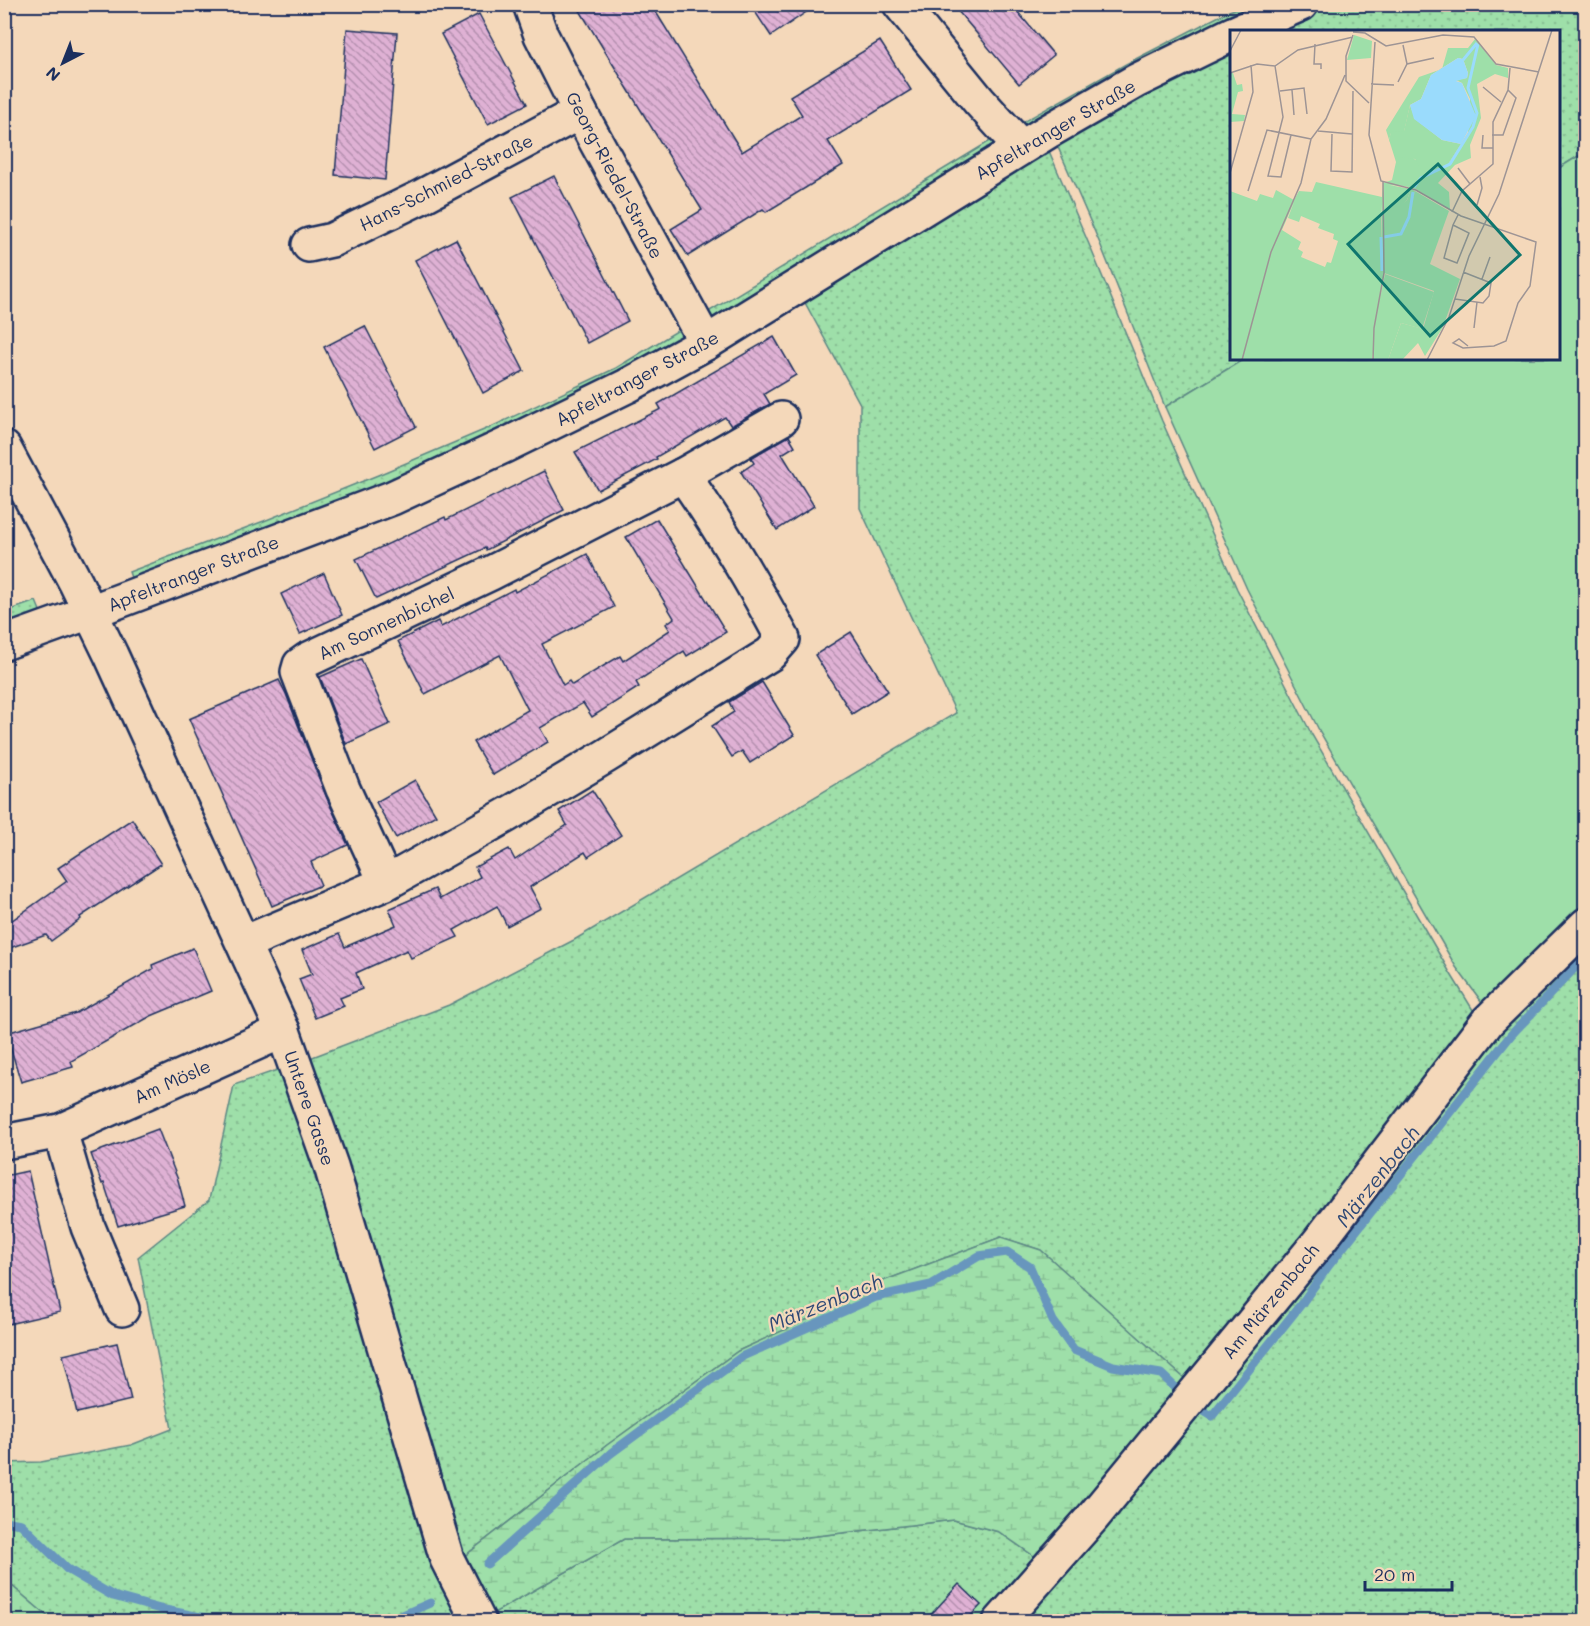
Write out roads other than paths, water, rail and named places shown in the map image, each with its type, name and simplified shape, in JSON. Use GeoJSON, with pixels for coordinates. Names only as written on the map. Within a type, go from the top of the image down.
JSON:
{"type":"FeatureCollection","features":[{"type":"Feature","properties":{"kind":"street","name":"Georg-Riedel-Straße"},"geometry":{"type":"LineString","coordinates":[[530,4],[541,35],[580,112],[706,343]]}},
{"type":"Feature","properties":{"kind":"street"},"geometry":{"type":"LineString","coordinates":[[900,4],[979,101],[1021,147]]}},
{"type":"Feature","properties":{"kind":"street"},"geometry":{"type":"LineString","coordinates":[[1242,30],[1301,4]]}},
{"type":"Feature","properties":{"kind":"street","name":"Apfeltranger Straße"},"geometry":{"type":"LineString","coordinates":[[4,643],[392,498],[627,386],[706,343],[1021,147],[1136,81],[1230,35]]}},
{"type":"Feature","properties":{"kind":"street","name":"Hans-Schmied-Straße"},"geometry":{"type":"LineString","coordinates":[[309,244],[332,240],[419,198],[580,112]]}},
{"type":"Feature","properties":{"kind":"street","name":"Am Sonnenbichel"},"geometry":{"type":"LineString","coordinates":[[386,883],[343,789],[298,672],[300,665],[370,629],[491,573],[683,475],[781,419]]}},
{"type":"Feature","properties":{"kind":"street","name":"Untere Gasse"},"geometry":{"type":"LineString","coordinates":[[4,448],[90,612],[283,1031],[331,1166],[447,1559],[479,1622]]}},
{"type":"Feature","properties":{"kind":"street"},"geometry":{"type":"LineString","coordinates":[[244,943],[386,883],[606,756],[770,654],[783,639],[732,550],[683,475]]}},
{"type":"Feature","properties":{"kind":"street","name":"Am Märzenbach"},"geometry":{"type":"LineString","coordinates":[[1000,1622],[1093,1517],[1318,1243],[1488,1021],[1586,925]]}},
{"type":"Feature","properties":{"kind":"street","name":"Am Mösle"},"geometry":{"type":"LineString","coordinates":[[4,1142],[60,1131],[283,1031]]}},
{"type":"Feature","properties":{"kind":"street"},"geometry":{"type":"LineString","coordinates":[[60,1131],[88,1227],[122,1309]]}},
{"type":"Feature","properties":{"kind":"waterway","name":"Märzenbach"},"geometry":{"type":"LineString","coordinates":[[1202,1410],[1212,1416],[1511,1035],[1586,956]]}},
{"type":"Feature","properties":{"kind":"waterway","name":"Märzenbach"},"geometry":{"type":"LineString","coordinates":[[487,1564],[611,1453],[743,1356],[876,1297],[931,1285],[979,1256],[1007,1252],[1030,1267],[1053,1321],[1074,1350],[1113,1366],[1161,1374],[1179,1391]]}},
{"type":"Feature","properties":{"kind":"waterway","name":"Märzenbach"},"geometry":{"type":"LineString","coordinates":[[4,1521],[21,1524],[67,1569],[113,1596],[160,1609],[226,1622]]}},
{"type":"Feature","properties":{"kind":"waterway","name":"Märzenbach"},"geometry":{"type":"LineString","coordinates":[[365,1622],[398,1617],[430,1603]]}}]}
